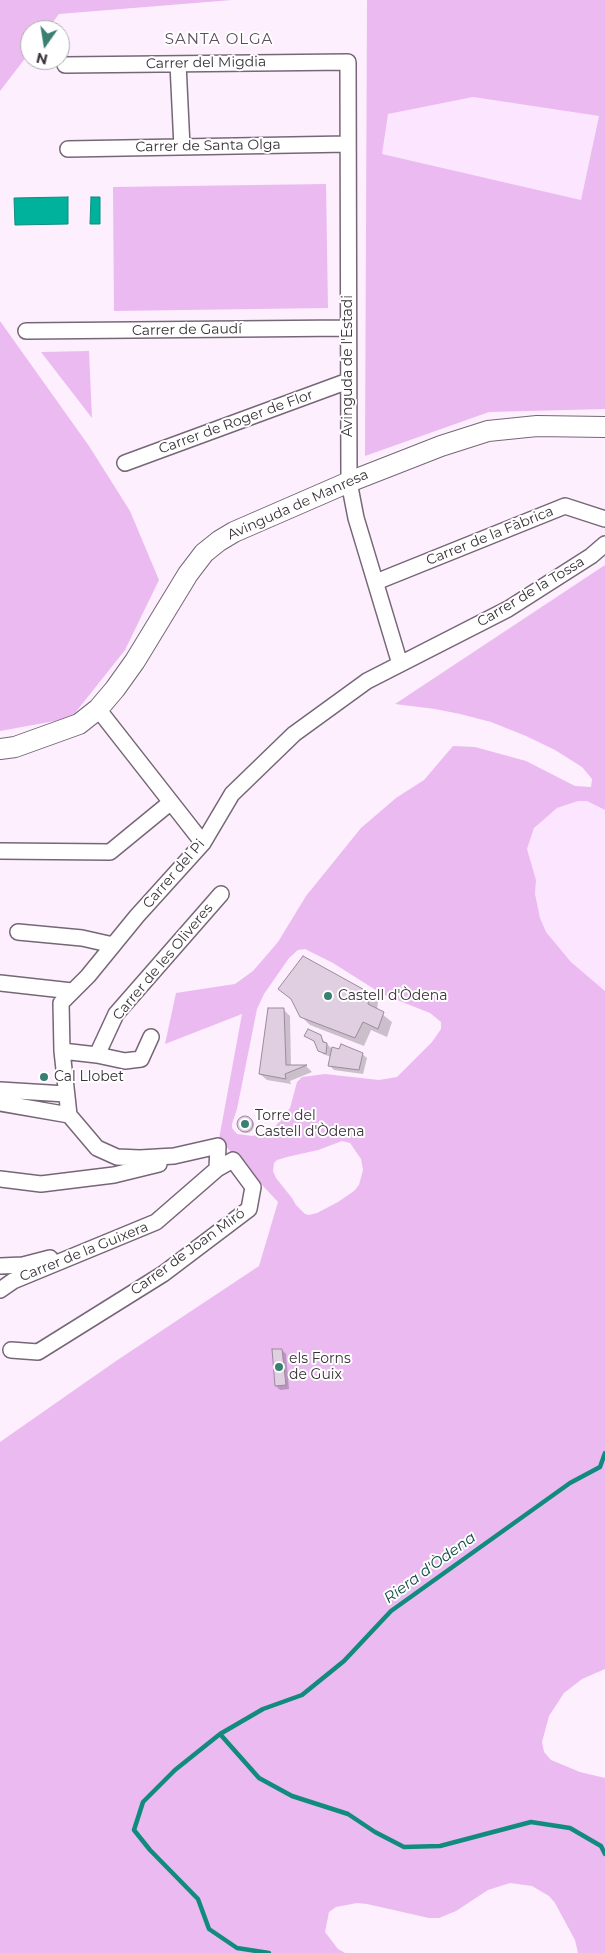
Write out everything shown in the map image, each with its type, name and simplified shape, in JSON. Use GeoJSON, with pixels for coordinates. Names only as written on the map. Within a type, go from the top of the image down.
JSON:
{"type":"FeatureCollection","features":[{"type":"Feature","properties":{"kind":"street","name":"Carrer del Migdia"},"geometry":{"type":"LineString","coordinates":[[70,65],[348,62]]}},
{"type":"Feature","properties":{"kind":"street","name":"Avinguda de l'Estadi"},"geometry":{"type":"LineString","coordinates":[[348,62],[349,482],[356,518],[400,664]]}},
{"type":"Feature","properties":{"kind":"street"},"geometry":{"type":"LineString","coordinates":[[178,64],[182,147]]}},
{"type":"Feature","properties":{"kind":"street","name":"Carrer de Santa Olga"},"geometry":{"type":"LineString","coordinates":[[68,149],[348,144]]}},
{"type":"Feature","properties":{"kind":"street","name":"Carrer de Gaudí"},"geometry":{"type":"LineString","coordinates":[[26,331],[348,328]]}},
{"type":"Feature","properties":{"kind":"street","name":"Carrer de Roger de Flor"},"geometry":{"type":"LineString","coordinates":[[125,463],[348,381]]}},
{"type":"Feature","properties":{"kind":"street","name":"Avinguda de Manresa"},"geometry":{"type":"LineString","coordinates":[[0,749],[15,747],[79,724],[98,709],[135,661],[188,574],[204,553],[219,540],[234,532],[349,482],[441,446],[488,431],[537,426],[605,427]]}},
{"type":"Feature","properties":{"kind":"street","name":"Carrer de la Fàbrica"},"geometry":{"type":"LineString","coordinates":[[376,582],[565,506],[605,518]]}},
{"type":"Feature","properties":{"kind":"street","name":"Carrer de la Tossa"},"geometry":{"type":"LineString","coordinates":[[400,664],[508,609],[591,556],[605,544]]}},
{"type":"Feature","properties":{"kind":"street","name":"Carrer del Pi"},"geometry":{"type":"LineString","coordinates":[[69,1115],[62,1051],[61,1003],[88,976],[137,916],[203,843],[232,794],[294,734],[368,681],[400,664]]}},
{"type":"Feature","properties":{"kind":"street"},"geometry":{"type":"LineString","coordinates":[[98,709],[203,843]]}},
{"type":"Feature","properties":{"kind":"street"},"geometry":{"type":"LineString","coordinates":[[0,851],[110,852],[170,802]]}},
{"type":"Feature","properties":{"kind":"street","name":"Carrer de les Oliveres"},"geometry":{"type":"LineString","coordinates":[[97,1055],[116,1014],[221,894]]}},
{"type":"Feature","properties":{"kind":"street"},"geometry":{"type":"LineString","coordinates":[[18,932],[82,938],[113,945]]}},
{"type":"Feature","properties":{"kind":"street"},"geometry":{"type":"LineString","coordinates":[[0,983],[72,991]]}},
{"type":"Feature","properties":{"kind":"street"},"geometry":{"type":"LineString","coordinates":[[62,1051],[97,1055],[125,1061],[141,1059],[151,1037]]}},
{"type":"Feature","properties":{"kind":"street"},"geometry":{"type":"LineString","coordinates":[[0,1090],[66,1094]]}},
{"type":"Feature","properties":{"kind":"street"},"geometry":{"type":"LineString","coordinates":[[0,1103],[69,1115],[96,1148],[117,1157],[174,1156],[218,1146],[217,1169]]}},
{"type":"Feature","properties":{"kind":"street"},"geometry":{"type":"LineString","coordinates":[[0,1179],[42,1184],[114,1175],[201,1150]]}},
{"type":"Feature","properties":{"kind":"street","name":"Carrer de Joan Miró"},"geometry":{"type":"LineString","coordinates":[[11,1350],[38,1352],[163,1274],[248,1209],[253,1187],[233,1160],[217,1169]]}},
{"type":"Feature","properties":{"kind":"street","name":"Carrer de la Guixera"},"geometry":{"type":"LineString","coordinates":[[0,1290],[13,1281],[156,1222],[217,1169]]}},
{"type":"Feature","properties":{"kind":"street"},"geometry":{"type":"LineString","coordinates":[[0,1266],[23,1265],[55,1257],[77,1256]]}},
{"type":"Feature","properties":{"kind":"shaded area"},"geometry":{"type":"Polygon","coordinates":[[[0,0],[232,0],[59,14],[54,20],[20,20],[20,65],[0,91],[0,0]]]}},
{"type":"Feature","properties":{"kind":"shaded area"},"geometry":{"type":"Polygon","coordinates":[[[367,0],[605,0],[605,409],[489,412],[365,456],[367,0]],[[473,97],[388,114],[382,154],[581,200],[599,116],[473,97]]]}},
{"type":"Feature","properties":{"kind":"shaded area"},"geometry":{"type":"Polygon","coordinates":[[[473,97],[599,116],[581,200],[381,154],[388,114],[473,97]]]}},
{"type":"Feature","properties":{"kind":"shaded area"},"geometry":{"type":"Polygon","coordinates":[[[326,184],[328,308],[114,311],[113,187],[326,184]]]}},
{"type":"Feature","properties":{"kind":"shaded area"},"geometry":{"type":"Polygon","coordinates":[[[68,197],[68,224],[15,225],[14,198],[68,197]]]}},
{"type":"Feature","properties":{"kind":"shaded area"},"geometry":{"type":"Polygon","coordinates":[[[91,197],[100,197],[100,224],[90,224],[91,197]]]}},
{"type":"Feature","properties":{"kind":"shaded area"},"geometry":{"type":"Polygon","coordinates":[[[0,321],[89,446],[130,511],[159,580],[125,650],[71,718],[0,731],[0,321]]]}},
{"type":"Feature","properties":{"kind":"shaded area"},"geometry":{"type":"Polygon","coordinates":[[[89,351],[92,418],[41,352],[89,351]]]}},
{"type":"Feature","properties":{"kind":"shaded area"},"geometry":{"type":"Polygon","coordinates":[[[605,565],[605,810],[587,801],[578,801],[557,808],[534,828],[527,849],[536,880],[535,894],[540,918],[546,932],[571,962],[605,991],[605,1669],[582,1679],[564,1693],[549,1716],[542,1742],[544,1752],[551,1760],[580,1772],[605,1778],[605,1953],[578,1953],[575,1940],[555,1903],[549,1896],[532,1886],[510,1883],[488,1890],[456,1911],[439,1918],[429,1918],[367,1904],[357,1903],[336,1907],[329,1912],[325,1932],[338,1949],[345,1953],[0,1953],[0,1442],[116,1361],[259,1266],[278,1202],[219,1139],[242,1014],[165,1044],[176,993],[235,984],[253,971],[278,942],[306,896],[361,828],[396,798],[424,780],[453,746],[475,747],[526,761],[575,786],[591,787],[592,779],[582,767],[555,750],[526,736],[491,722],[460,714],[395,704],[605,565]],[[305,949],[298,950],[289,958],[264,994],[257,1009],[237,1109],[232,1124],[232,1128],[237,1134],[253,1136],[274,1128],[290,1108],[297,1082],[302,1077],[325,1074],[379,1080],[397,1077],[432,1042],[441,1029],[441,1022],[430,1013],[382,994],[333,963],[305,949]],[[342,1141],[318,1150],[277,1160],[274,1163],[273,1171],[276,1178],[305,1214],[317,1213],[338,1202],[354,1191],[359,1185],[363,1170],[361,1159],[350,1143],[342,1141]]]}},
{"type":"Feature","properties":{"kind":"shaded area"},"geometry":{"type":"Polygon","coordinates":[[[578,801],[587,801],[605,810],[605,991],[571,962],[546,932],[540,918],[535,894],[536,880],[527,849],[531,835],[539,822],[557,808],[578,801]]]}},
{"type":"Feature","properties":{"kind":"building","name":"Castell d'Òdena"},"geometry":{"type":"Polygon","coordinates":[[[303,956],[370,993],[368,1004],[384,1012],[378,1029],[363,1022],[355,1038],[300,1017],[291,999],[278,989],[303,956]]]}},
{"type":"Feature","properties":{"kind":"building"},"geometry":{"type":"Polygon","coordinates":[[[268,1008],[284,1008],[286,1065],[307,1065],[285,1074],[286,1079],[259,1074],[268,1008]]]}},
{"type":"Feature","properties":{"kind":"building"},"geometry":{"type":"Polygon","coordinates":[[[308,1029],[321,1035],[323,1042],[327,1043],[326,1054],[318,1051],[314,1041],[304,1036],[308,1029]]]}},
{"type":"Feature","properties":{"kind":"building"},"geometry":{"type":"Polygon","coordinates":[[[341,1044],[363,1053],[359,1070],[328,1066],[332,1047],[339,1049],[341,1044]]]}},
{"type":"Feature","properties":{"kind":"building","name":"Torre del Castell d'Òdena"},"geometry":{"type":"Polygon","coordinates":[[[242,1116],[248,1116],[253,1121],[251,1130],[242,1132],[237,1127],[237,1121],[242,1116]]]}},
{"type":"Feature","properties":{"kind":"building","name":"els Forns de Guix"},"geometry":{"type":"Polygon","coordinates":[[[272,1349],[282,1349],[286,1385],[275,1386],[272,1349]]]}},
{"type":"Feature","properties":{"kind":"waterway","name":"Riera d'Òdena"},"geometry":{"type":"LineString","coordinates":[[269,1953],[237,1948],[209,1929],[198,1899],[150,1850],[134,1830],[143,1802],[175,1770],[220,1734],[263,1709],[302,1695],[344,1661],[391,1611],[570,1483],[600,1467],[605,1453]]}},
{"type":"Feature","properties":{"kind":"waterway"},"geometry":{"type":"LineString","coordinates":[[220,1734],[259,1778],[292,1796],[348,1814],[375,1832],[404,1847],[440,1846],[531,1822],[570,1828],[601,1846],[605,1854]]}},
{"type":"Feature","properties":{"kind":"place","name":"Castell d'Òdena"},"geometry":{"type":"Point","coordinates":[328,996]}},
{"type":"Feature","properties":{"kind":"place","name":"Cal Llobet"},"geometry":{"type":"Point","coordinates":[44,1077]}},
{"type":"Feature","properties":{"kind":"place","name":"Torre del Castell d'Òdena"},"geometry":{"type":"Point","coordinates":[245,1124]}},
{"type":"Feature","properties":{"kind":"place","name":"els Forns de Guix"},"geometry":{"type":"Point","coordinates":[279,1367]}},
{"type":"Feature","properties":{"kind":"district","name":"SANTA OLGA"},"geometry":{"type":"Point","coordinates":[219,40]}}]}
